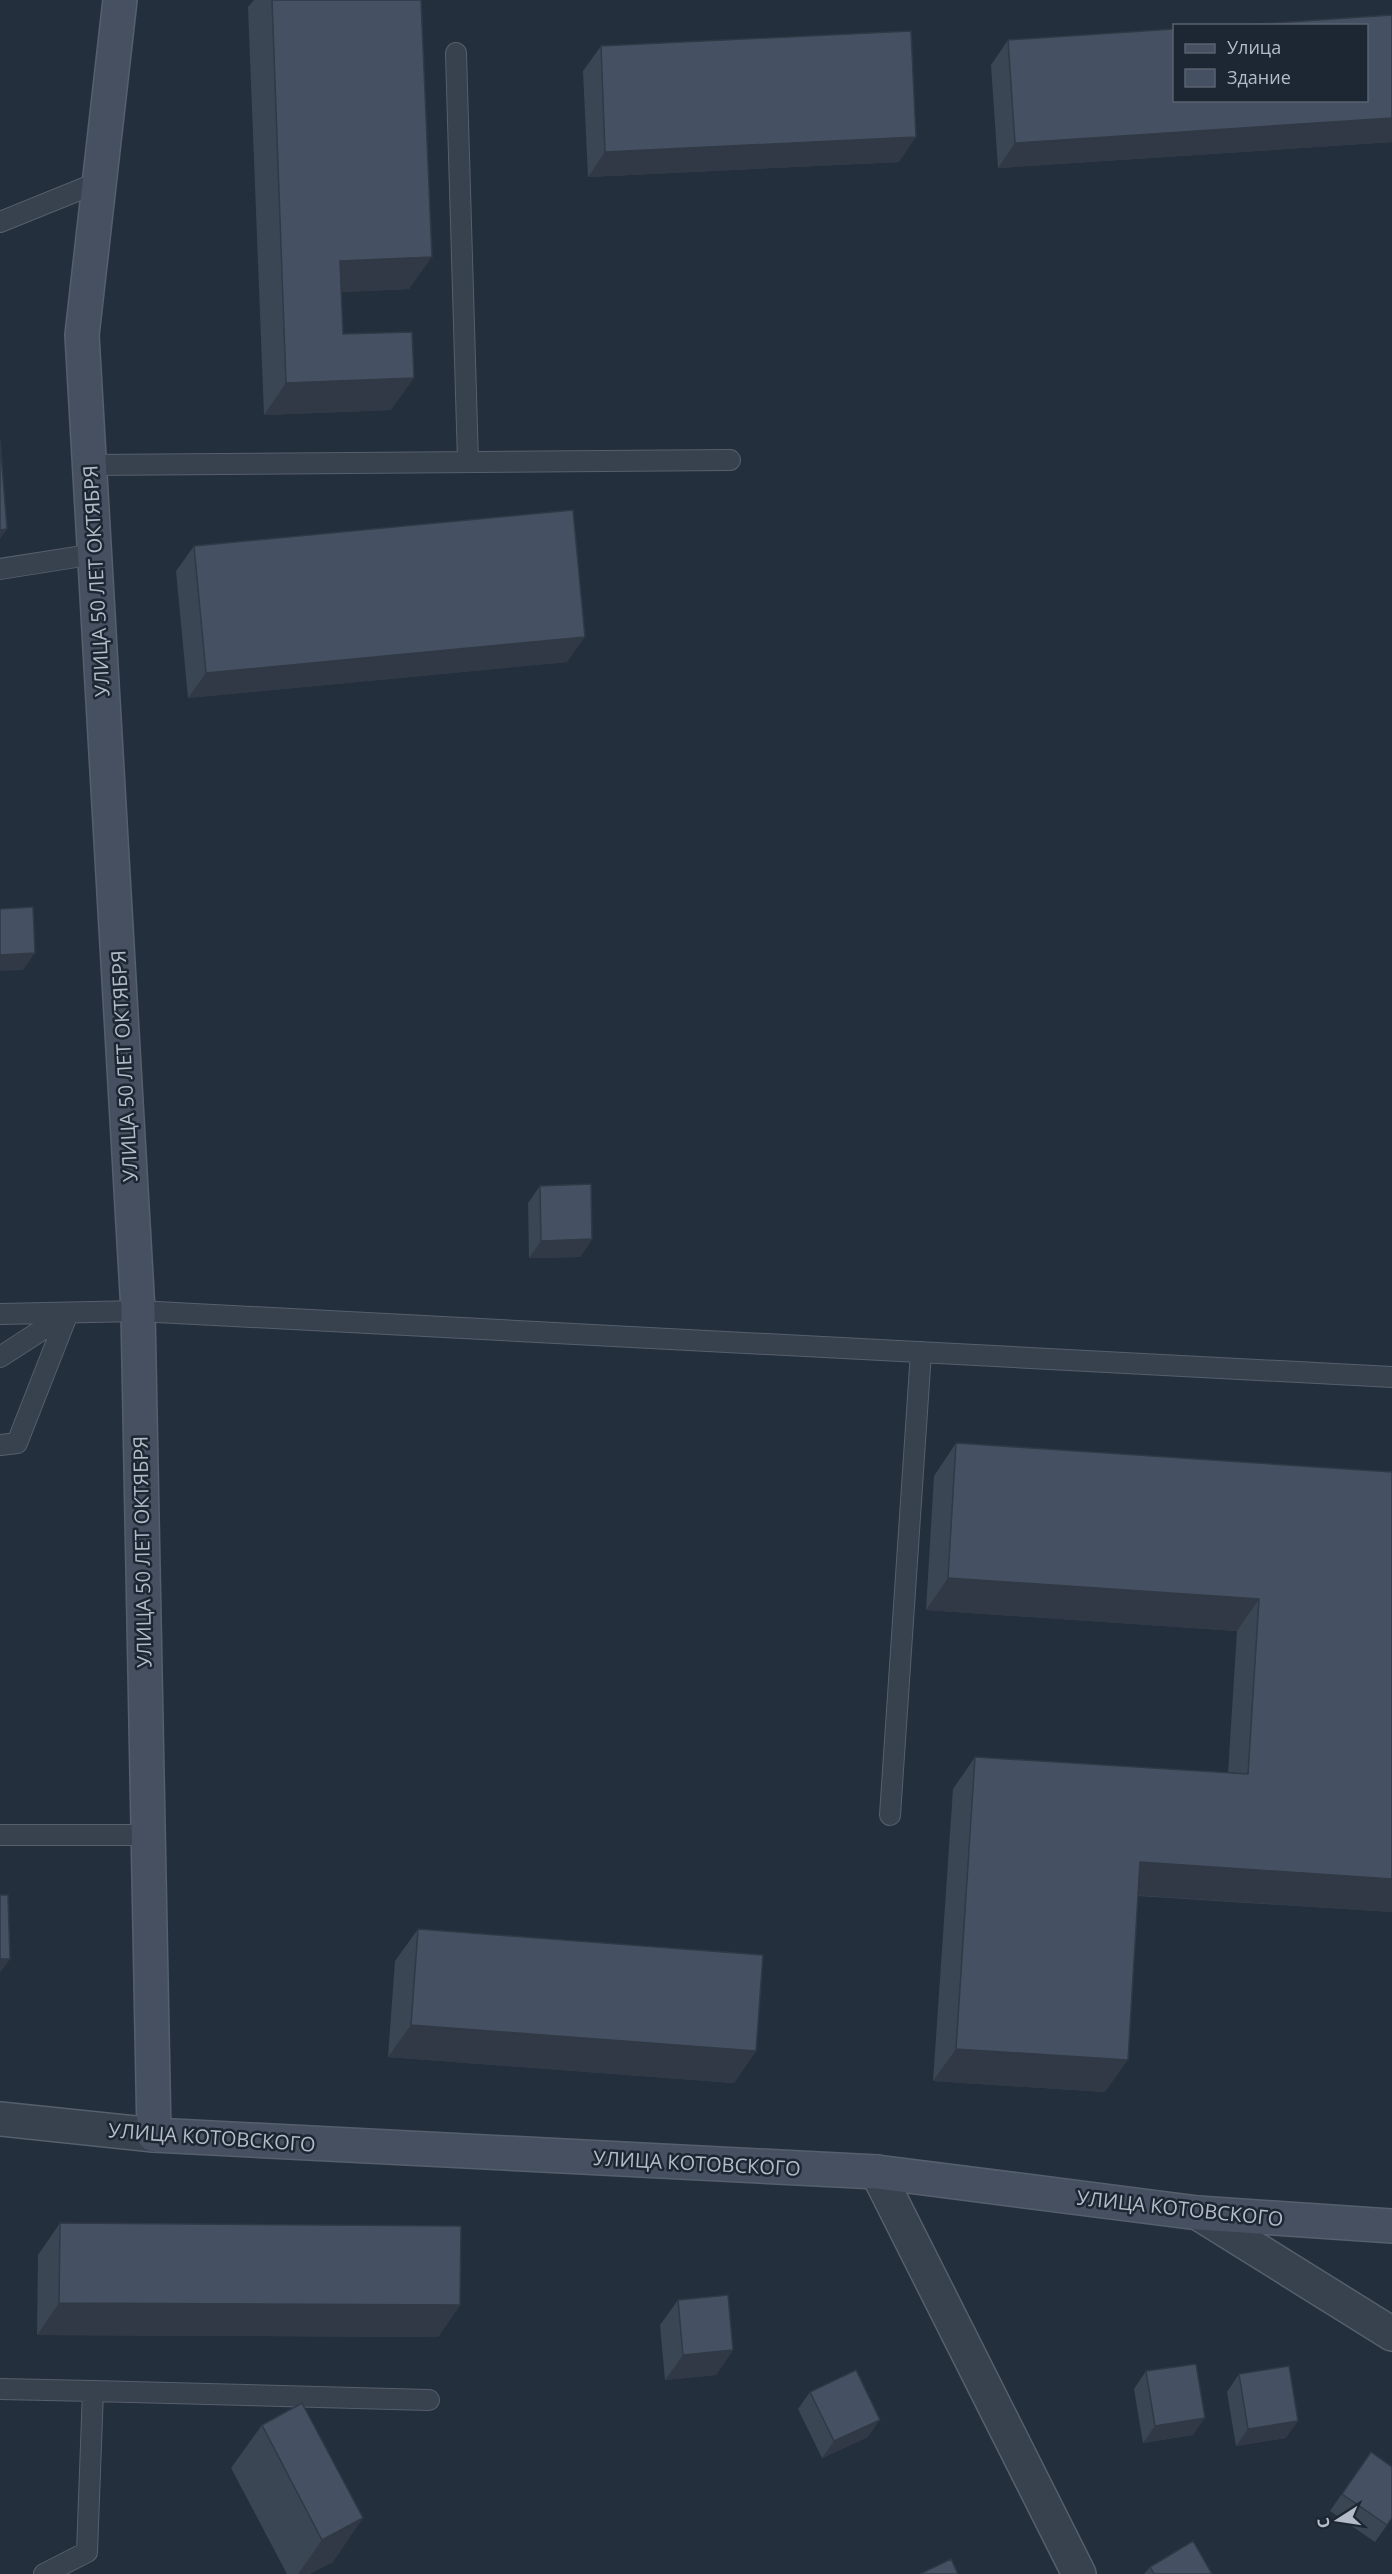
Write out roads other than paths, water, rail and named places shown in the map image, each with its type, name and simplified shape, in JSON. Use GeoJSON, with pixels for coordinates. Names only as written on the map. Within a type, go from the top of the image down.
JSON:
{"type":"FeatureCollection","features":[{"type":"Feature","properties":{"kind":"main road","name":"УЛИЦА 50 ЛЕТ ОКТЯБРЯ"},"geometry":{"type":"LineString","coordinates":[[120,0],[82,335],[138,1311],[154,2135]]}},
{"type":"Feature","properties":{"kind":"main road","name":"УЛИЦА КОТОВСКОГО"},"geometry":{"type":"LineString","coordinates":[[154,2135],[877,2172],[1198,2212],[1392,2226]]}},
{"type":"Feature","properties":{"kind":"street","name":"УЛИЦА КОТОВСКОГО"},"geometry":{"type":"LineString","coordinates":[[0,2119],[154,2135]]}},
{"type":"Feature","properties":{"kind":"street"},"geometry":{"type":"LineString","coordinates":[[877,2172],[1079,2574]]}},
{"type":"Feature","properties":{"kind":"street"},"geometry":{"type":"LineString","coordinates":[[1198,2212],[1392,2334]]}},
{"type":"Feature","properties":{"kind":"lane"},"geometry":{"type":"LineString","coordinates":[[456,52],[468,462]]}},
{"type":"Feature","properties":{"kind":"lane"},"geometry":{"type":"LineString","coordinates":[[0,222],[99,182]]}},
{"type":"Feature","properties":{"kind":"lane"},"geometry":{"type":"LineString","coordinates":[[90,465],[730,460]]}},
{"type":"Feature","properties":{"kind":"lane"},"geometry":{"type":"LineString","coordinates":[[0,568],[95,554]]}},
{"type":"Feature","properties":{"kind":"lane"},"geometry":{"type":"LineString","coordinates":[[0,1314],[138,1311],[1392,1377]]}},
{"type":"Feature","properties":{"kind":"lane"},"geometry":{"type":"LineString","coordinates":[[0,1357],[69,1313]]}},
{"type":"Feature","properties":{"kind":"lane"},"geometry":{"type":"LineString","coordinates":[[0,1445],[17,1443],[69,1313]]}},
{"type":"Feature","properties":{"kind":"lane"},"geometry":{"type":"LineString","coordinates":[[890,1815],[921,1352]]}},
{"type":"Feature","properties":{"kind":"lane"},"geometry":{"type":"LineString","coordinates":[[0,1835],[147,1835]]}},
{"type":"Feature","properties":{"kind":"lane"},"geometry":{"type":"LineString","coordinates":[[0,2389],[429,2400]]}},
{"type":"Feature","properties":{"kind":"lane"},"geometry":{"type":"LineString","coordinates":[[44,2574],[87,2552],[93,2391]]}}]}
